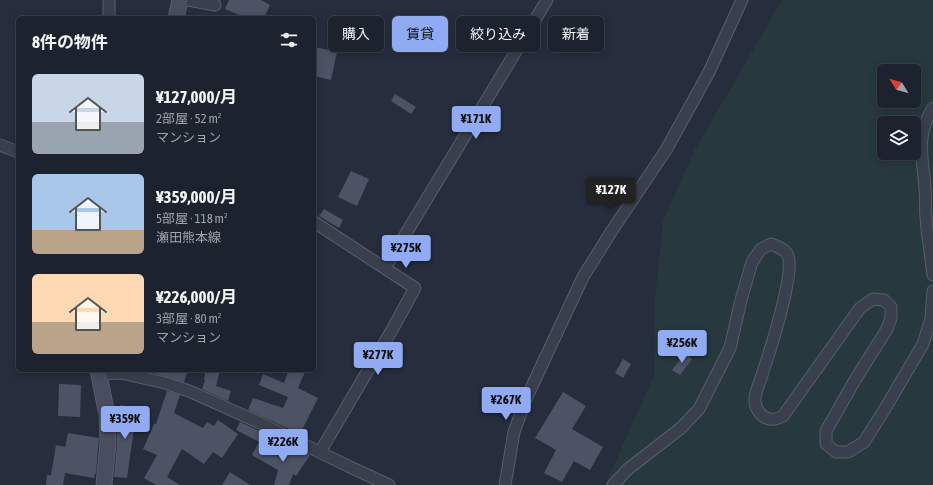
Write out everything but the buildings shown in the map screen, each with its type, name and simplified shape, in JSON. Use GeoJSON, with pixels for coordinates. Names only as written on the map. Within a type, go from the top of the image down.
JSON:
{"type":"FeatureCollection","features":[{"type":"Feature","properties":{"kind":"main road"},"geometry":{"type":"LineString","coordinates":[[176,16],[180,0]]}},
{"type":"Feature","properties":{"kind":"main road"},"geometry":{"type":"LineString","coordinates":[[99,372],[107,415],[108,443],[104,485]]}},
{"type":"Feature","properties":{"kind":"street"},"geometry":{"type":"LineString","coordinates":[[109,0],[109,16]]}},
{"type":"Feature","properties":{"kind":"street"},"geometry":{"type":"LineString","coordinates":[[188,0],[215,5]]}},
{"type":"Feature","properties":{"kind":"street"},"geometry":{"type":"LineString","coordinates":[[385,268],[548,0]]}},
{"type":"Feature","properties":{"kind":"street"},"geometry":{"type":"LineString","coordinates":[[505,485],[514,432],[526,399],[583,277],[666,150],[709,72],[742,0]]}},
{"type":"Feature","properties":{"kind":"street"},"geometry":{"type":"LineString","coordinates":[[933,108],[928,116],[921,143],[921,157],[933,275]]}},
{"type":"Feature","properties":{"kind":"street"},"geometry":{"type":"LineString","coordinates":[[0,146],[16,151]]}},
{"type":"Feature","properties":{"kind":"street"},"geometry":{"type":"LineString","coordinates":[[316,223],[415,288],[320,452]]}},
{"type":"Feature","properties":{"kind":"street"},"geometry":{"type":"LineString","coordinates":[[613,485],[628,469],[681,428],[699,409],[730,348],[741,300],[752,262],[761,249],[771,244],[781,248],[788,254],[790,262],[790,268],[774,338],[755,398],[757,410],[765,418],[774,420],[783,416],[860,308],[873,299],[884,300],[890,308],[891,318],[887,329],[855,380],[826,431],[826,444],[836,452],[848,452],[864,442],[886,408],[923,344],[931,319],[933,291]]}},
{"type":"Feature","properties":{"kind":"street"},"geometry":{"type":"LineString","coordinates":[[99,372],[120,373],[165,383],[189,391],[258,422],[389,485]]}},
{"type":"Feature","properties":{"kind":"shaded area"},"geometry":{"type":"Polygon","coordinates":[[[782,0],[933,0],[933,485],[605,485],[654,375],[655,299],[663,221],[693,153],[782,0]]]}}]}
